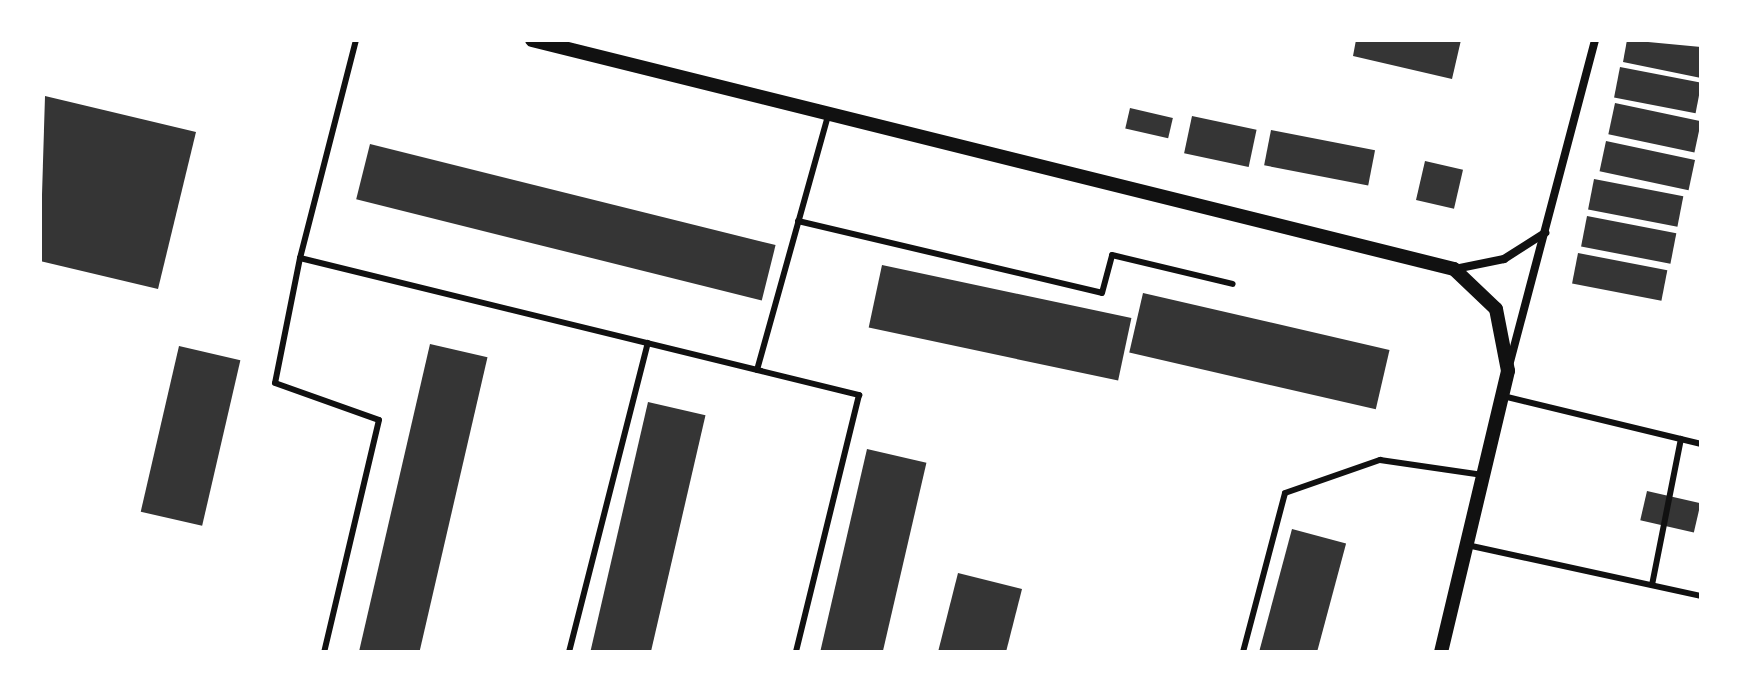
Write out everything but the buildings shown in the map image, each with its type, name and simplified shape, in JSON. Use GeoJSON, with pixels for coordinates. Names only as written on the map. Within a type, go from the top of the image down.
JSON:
{"type":"FeatureCollection","features":[{"type":"Feature","properties":{"kind":"street"},"geometry":{"type":"LineString","coordinates":[[532,40],[1454,269],[1504,259],[1545,233]]}},
{"type":"Feature","properties":{"kind":"street"},"geometry":{"type":"LineString","coordinates":[[1441,652],[1508,371],[1595,40]]}},
{"type":"Feature","properties":{"kind":"street"},"geometry":{"type":"LineString","coordinates":[[1454,269],[1496,309],[1508,371]]}},
{"type":"Feature","properties":{"kind":"lane"},"geometry":{"type":"LineString","coordinates":[[324,652],[379,420],[275,383],[300,258],[356,40]]}},
{"type":"Feature","properties":{"kind":"lane"},"geometry":{"type":"LineString","coordinates":[[757,370],[829,112]]}},
{"type":"Feature","properties":{"kind":"lane"},"geometry":{"type":"LineString","coordinates":[[798,221],[1102,293],[1112,255],[1233,284]]}},
{"type":"Feature","properties":{"kind":"lane"},"geometry":{"type":"LineString","coordinates":[[300,258],[859,395],[796,652]]}},
{"type":"Feature","properties":{"kind":"lane"},"geometry":{"type":"LineString","coordinates":[[569,652],[648,343]]}},
{"type":"Feature","properties":{"kind":"lane"},"geometry":{"type":"LineString","coordinates":[[1503,396],[1701,444]]}},
{"type":"Feature","properties":{"kind":"lane"},"geometry":{"type":"LineString","coordinates":[[1652,585],[1681,439]]}},
{"type":"Feature","properties":{"kind":"lane"},"geometry":{"type":"LineString","coordinates":[[1243,652],[1285,493],[1380,460],[1484,475]]}},
{"type":"Feature","properties":{"kind":"lane"},"geometry":{"type":"LineString","coordinates":[[1467,545],[1701,596]]}}]}
